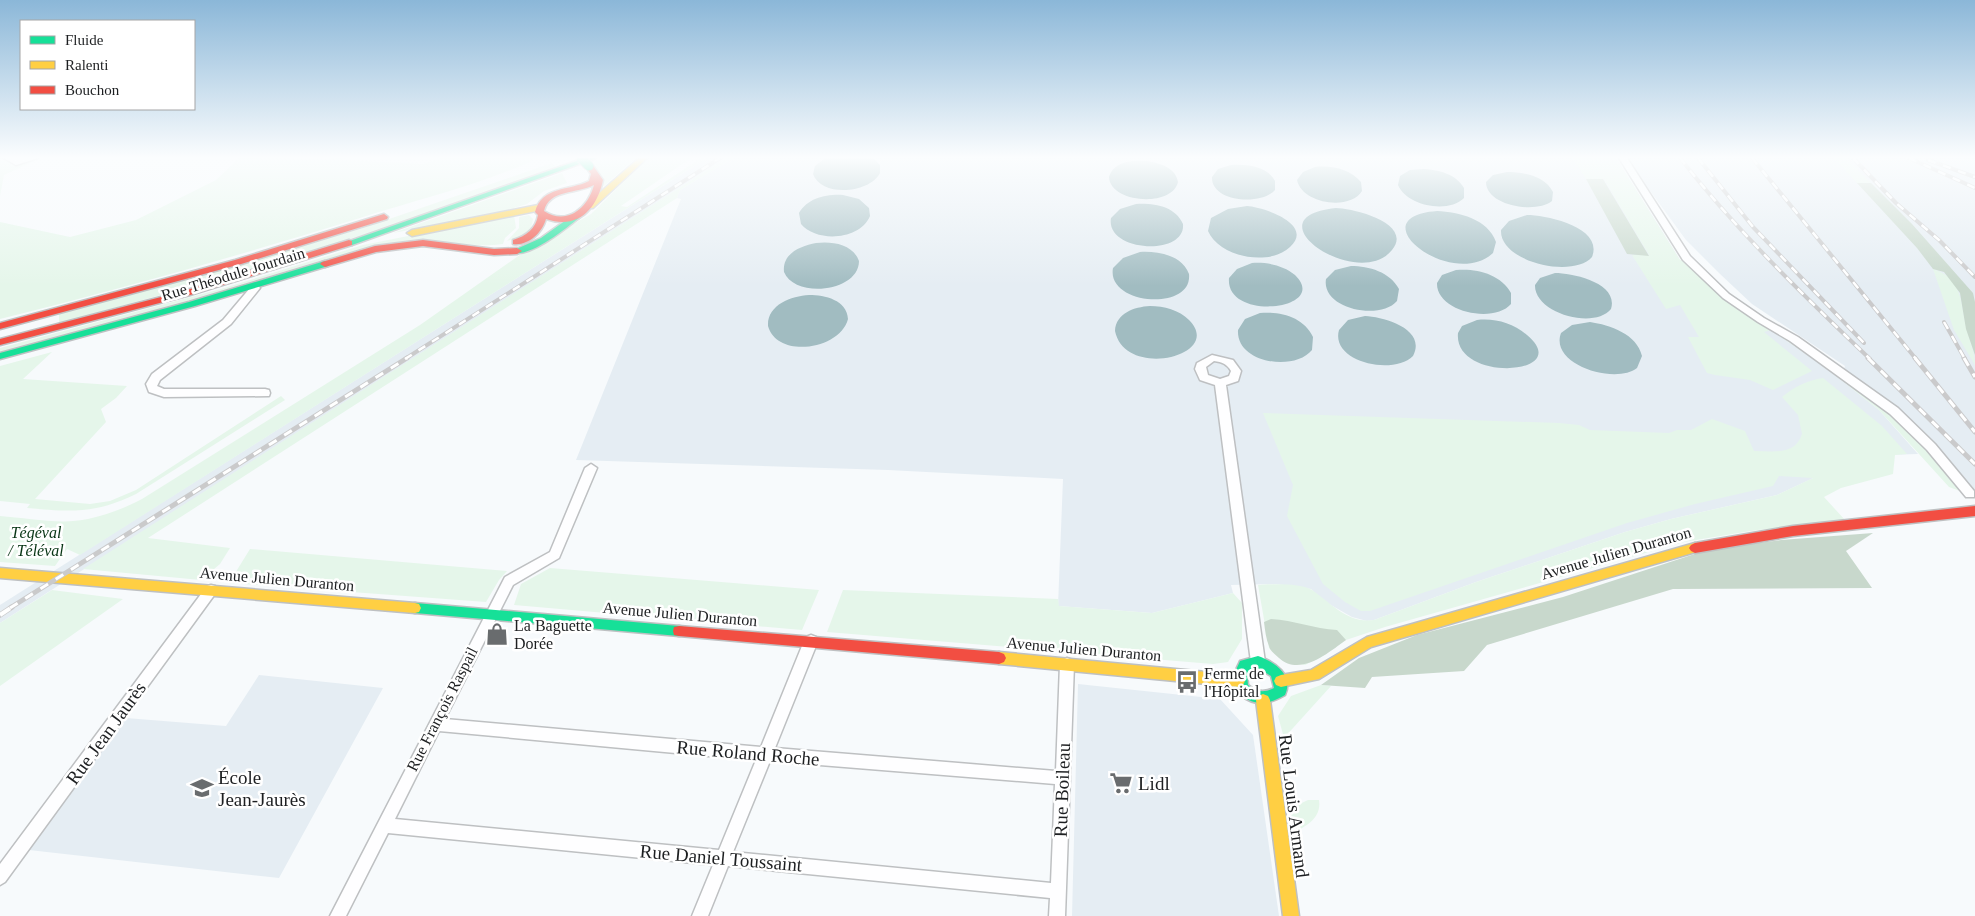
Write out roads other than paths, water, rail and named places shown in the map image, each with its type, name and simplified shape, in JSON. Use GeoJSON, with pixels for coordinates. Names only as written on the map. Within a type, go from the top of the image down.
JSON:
{"type":"FeatureCollection","features":[{"type":"Feature","properties":{"kind":"main road"},"geometry":{"type":"LineString","coordinates":[[0,342],[187,293],[477,201]]}},
{"type":"Feature","properties":{"kind":"main road"},"geometry":{"type":"LineString","coordinates":[[540,212],[543,201]]}},
{"type":"Feature","properties":{"kind":"main road"},"geometry":{"type":"LineString","coordinates":[[590,206],[592,201]]}},
{"type":"Feature","properties":{"kind":"main road","name":"Rue Théodule Jourdain"},"geometry":{"type":"LineString","coordinates":[[0,356],[254,286],[376,249],[424,243],[506,252],[525,249],[544,240],[596,201]]}},
{"type":"Feature","properties":{"kind":"main road"},"geometry":{"type":"LineString","coordinates":[[0,326],[238,262],[398,212]]}},
{"type":"Feature","properties":{"kind":"main road","name":"Rue Théodule Jourdain"},"geometry":{"type":"LineString","coordinates":[[478,248],[508,245],[528,237],[542,225],[540,212]]}},
{"type":"Feature","properties":{"kind":"main road"},"geometry":{"type":"LineString","coordinates":[[324,251],[540,212],[556,219],[576,216]]}},
{"type":"Feature","properties":{"kind":"main road","name":"Avenue Julien Duranton"},"geometry":{"type":"LineString","coordinates":[[1281,680],[1314,675],[1366,643],[1646,560],[1724,541],[1975,511]]}},
{"type":"Feature","properties":{"kind":"main road","name":"Avenue Julien Duranton"},"geometry":{"type":"LineString","coordinates":[[0,572],[1067,664],[1238,681]]}},
{"type":"Feature","properties":{"kind":"main road"},"geometry":{"type":"LineString","coordinates":[[1258,662],[1270,666],[1279,675],[1281,680],[1280,691],[1276,696],[1263,700],[1245,692],[1238,681],[1238,674],[1245,665],[1258,662]]}},
{"type":"Feature","properties":{"kind":"main road","name":"Rue Louis Armand"},"geometry":{"type":"LineString","coordinates":[[1263,700],[1291,916]]}},
{"type":"Feature","properties":{"kind":"street"},"geometry":{"type":"LineString","coordinates":[[1650,201],[1686,258],[1726,296],[1761,320],[1802,344],[1894,411],[1931,447],[1970,494]]}},
{"type":"Feature","properties":{"kind":"street"},"geometry":{"type":"LineString","coordinates":[[254,286],[255,288],[242,307],[227,322],[156,377],[151,383],[153,390],[164,393],[265,393]]}},
{"type":"Feature","properties":{"kind":"street"},"geometry":{"type":"LineString","coordinates":[[1220,383],[1258,662]]}},
{"type":"Feature","properties":{"kind":"street","name":"Rue François Raspail"},"geometry":{"type":"LineString","coordinates":[[338,916],[509,580],[555,555],[591,468]]}},
{"type":"Feature","properties":{"kind":"street","name":"Rue Jean Jaurès"},"geometry":{"type":"LineString","coordinates":[[0,877],[211,590]]}},
{"type":"Feature","properties":{"kind":"street"},"geometry":{"type":"LineString","coordinates":[[700,916],[811,642]]}},
{"type":"Feature","properties":{"kind":"street","name":"Rue Boileau"},"geometry":{"type":"LineString","coordinates":[[1057,916],[1067,664]]}},
{"type":"Feature","properties":{"kind":"street","name":"Rue Roland Roche"},"geometry":{"type":"LineString","coordinates":[[435,724],[765,754],[1062,778]]}},
{"type":"Feature","properties":{"kind":"street","name":"Rue Daniel Toussaint"},"geometry":{"type":"LineString","coordinates":[[384,825],[1058,891]]}},
{"type":"Feature","properties":{"kind":"water"},"geometry":{"type":"Polygon","coordinates":[[[811,201],[861,201],[869,208],[870,216],[865,224],[857,230],[838,236],[827,236],[808,230],[801,224],[799,213],[811,201]]]}},
{"type":"Feature","properties":{"kind":"water"},"geometry":{"type":"Polygon","coordinates":[[[1323,201],[1348,201],[1337,203],[1323,201]]]}},
{"type":"Feature","properties":{"kind":"water"},"geometry":{"type":"Polygon","coordinates":[[[1415,201],[1460,201],[1448,206],[1419,203],[1415,201]]]}},
{"type":"Feature","properties":{"kind":"water"},"geometry":{"type":"Polygon","coordinates":[[[1501,201],[1552,201],[1545,205],[1535,207],[1524,207],[1501,201]]]}},
{"type":"Feature","properties":{"kind":"water"},"geometry":{"type":"Polygon","coordinates":[[[1136,204],[1157,205],[1175,213],[1183,224],[1181,235],[1172,242],[1160,246],[1132,244],[1120,238],[1112,229],[1111,218],[1120,209],[1136,204]]]}},
{"type":"Feature","properties":{"kind":"water"},"geometry":{"type":"Polygon","coordinates":[[[1247,206],[1274,213],[1292,224],[1296,231],[1296,239],[1290,247],[1270,257],[1258,258],[1233,253],[1214,240],[1208,231],[1211,218],[1228,209],[1247,206]]]}},
{"type":"Feature","properties":{"kind":"water"},"geometry":{"type":"Polygon","coordinates":[[[1336,208],[1367,214],[1388,225],[1395,232],[1397,240],[1392,250],[1376,261],[1356,262],[1336,258],[1318,248],[1306,236],[1302,224],[1311,214],[1336,208]]]}},
{"type":"Feature","properties":{"kind":"water"},"geometry":{"type":"Polygon","coordinates":[[[1437,211],[1463,215],[1480,222],[1492,234],[1496,242],[1493,253],[1476,262],[1456,263],[1436,258],[1419,248],[1408,237],[1406,225],[1414,216],[1437,211]]]}},
{"type":"Feature","properties":{"kind":"water"},"geometry":{"type":"Polygon","coordinates":[[[1527,215],[1559,220],[1582,231],[1590,238],[1593,247],[1592,257],[1583,263],[1569,267],[1554,267],[1539,264],[1512,251],[1504,241],[1501,230],[1509,221],[1527,215]]]}},
{"type":"Feature","properties":{"kind":"water"},"geometry":{"type":"Polygon","coordinates":[[[816,243],[835,243],[847,247],[856,255],[859,261],[856,271],[849,280],[826,288],[813,289],[790,281],[784,272],[784,265],[789,255],[799,248],[816,243]]]}},
{"type":"Feature","properties":{"kind":"water"},"geometry":{"type":"Polygon","coordinates":[[[1140,252],[1154,252],[1175,258],[1181,262],[1189,274],[1187,286],[1178,294],[1165,299],[1135,296],[1122,290],[1114,280],[1113,268],[1123,258],[1140,252]]]}},
{"type":"Feature","properties":{"kind":"water"},"geometry":{"type":"Polygon","coordinates":[[[1252,263],[1274,265],[1295,275],[1302,287],[1299,296],[1289,303],[1274,306],[1258,306],[1243,301],[1232,292],[1229,278],[1237,269],[1252,263]]]}},
{"type":"Feature","properties":{"kind":"water"},"geometry":{"type":"Polygon","coordinates":[[[1351,266],[1365,267],[1385,274],[1399,289],[1397,301],[1389,307],[1366,311],[1353,309],[1333,298],[1327,289],[1326,279],[1335,270],[1351,266]]]}},
{"type":"Feature","properties":{"kind":"water"},"geometry":{"type":"Polygon","coordinates":[[[1456,270],[1480,271],[1501,281],[1511,293],[1511,304],[1503,310],[1480,314],[1455,308],[1439,293],[1437,283],[1442,275],[1456,270]]]}},
{"type":"Feature","properties":{"kind":"water"},"geometry":{"type":"Polygon","coordinates":[[[1555,273],[1583,278],[1602,286],[1612,300],[1611,309],[1603,315],[1592,318],[1579,318],[1566,315],[1544,304],[1537,295],[1535,285],[1540,278],[1555,273]]]}},
{"type":"Feature","properties":{"kind":"water"},"geometry":{"type":"Polygon","coordinates":[[[822,296],[834,300],[844,307],[848,319],[843,330],[822,344],[795,346],[783,343],[774,336],[768,326],[771,312],[781,303],[795,297],[822,296]]]}},
{"type":"Feature","properties":{"kind":"water"},"geometry":{"type":"Polygon","coordinates":[[[1150,306],[1171,309],[1189,320],[1197,333],[1194,344],[1184,352],[1169,357],[1152,359],[1136,355],[1123,346],[1115,331],[1122,315],[1138,308],[1150,306]]]}},
{"type":"Feature","properties":{"kind":"water"},"geometry":{"type":"Polygon","coordinates":[[[1260,313],[1283,314],[1298,320],[1309,330],[1313,337],[1312,350],[1304,357],[1293,361],[1280,362],[1256,357],[1246,350],[1240,341],[1238,330],[1245,319],[1260,313]]]}},
{"type":"Feature","properties":{"kind":"water"},"geometry":{"type":"Polygon","coordinates":[[[1365,316],[1392,322],[1409,332],[1414,338],[1416,347],[1413,356],[1404,362],[1392,365],[1378,365],[1353,358],[1344,350],[1339,341],[1339,330],[1348,320],[1365,316]]]}},
{"type":"Feature","properties":{"kind":"water"},"geometry":{"type":"Polygon","coordinates":[[[1477,320],[1504,322],[1516,327],[1527,335],[1538,349],[1536,359],[1525,366],[1509,368],[1491,366],[1474,360],[1462,349],[1458,333],[1462,326],[1477,320]]]}},
{"type":"Feature","properties":{"kind":"water"},"geometry":{"type":"Polygon","coordinates":[[[1590,322],[1606,325],[1629,336],[1639,348],[1642,356],[1637,368],[1627,373],[1601,373],[1574,363],[1565,354],[1560,344],[1561,333],[1572,325],[1590,322]]]}},
{"type":"Feature","properties":{"kind":"railway"},"geometry":{"type":"LineString","coordinates":[[405,359],[653,201]]}},
{"type":"Feature","properties":{"kind":"railway"},"geometry":{"type":"LineString","coordinates":[[1715,201],[1795,287],[1870,359]]}},
{"type":"Feature","properties":{"kind":"railway"},"geometry":{"type":"LineString","coordinates":[[1732,201],[1753,227],[1864,343]]}},
{"type":"Feature","properties":{"kind":"railway"},"geometry":{"type":"LineString","coordinates":[[1787,201],[1916,359]]}},
{"type":"Feature","properties":{"kind":"railway"},"geometry":{"type":"LineString","coordinates":[[1894,201],[1939,240],[1975,277]]}},
{"type":"Feature","properties":{"kind":"railway"},"geometry":{"type":"LineString","coordinates":[[1944,322],[1965,359]]}},
{"type":"Feature","properties":{"kind":"railway"},"geometry":{"type":"LineString","coordinates":[[10,608],[407,358]]}},
{"type":"Feature","properties":{"kind":"railway"},"geometry":{"type":"LineString","coordinates":[[1868,358],[1975,464]]}},
{"type":"Feature","properties":{"kind":"railway"},"geometry":{"type":"LineString","coordinates":[[1915,358],[1975,432]]}},
{"type":"Feature","properties":{"kind":"railway"},"geometry":{"type":"LineString","coordinates":[[1964,358],[1975,377]]}},
{"type":"Feature","properties":{"kind":"railway"},"geometry":{"type":"LineString","coordinates":[[0,615],[12,607]]}},
{"type":"Feature","properties":{"kind":"place","name":"La Baguette Dorée"},"geometry":{"type":"Point","coordinates":[497,634]}},
{"type":"Feature","properties":{"kind":"place","name":"Ferme de l'Hôpital"},"geometry":{"type":"Point","coordinates":[1187,682]}},
{"type":"Feature","properties":{"kind":"place","name":"Lidl"},"geometry":{"type":"Point","coordinates":[1121,783]}},
{"type":"Feature","properties":{"kind":"place","name":"École Jean-Jaurès"},"geometry":{"type":"Point","coordinates":[202,788]}},
{"type":"Feature","properties":{"kind":"park label","name":"Tégéval / Téléval"},"geometry":{"type":"Point","coordinates":[36,541]}}]}
